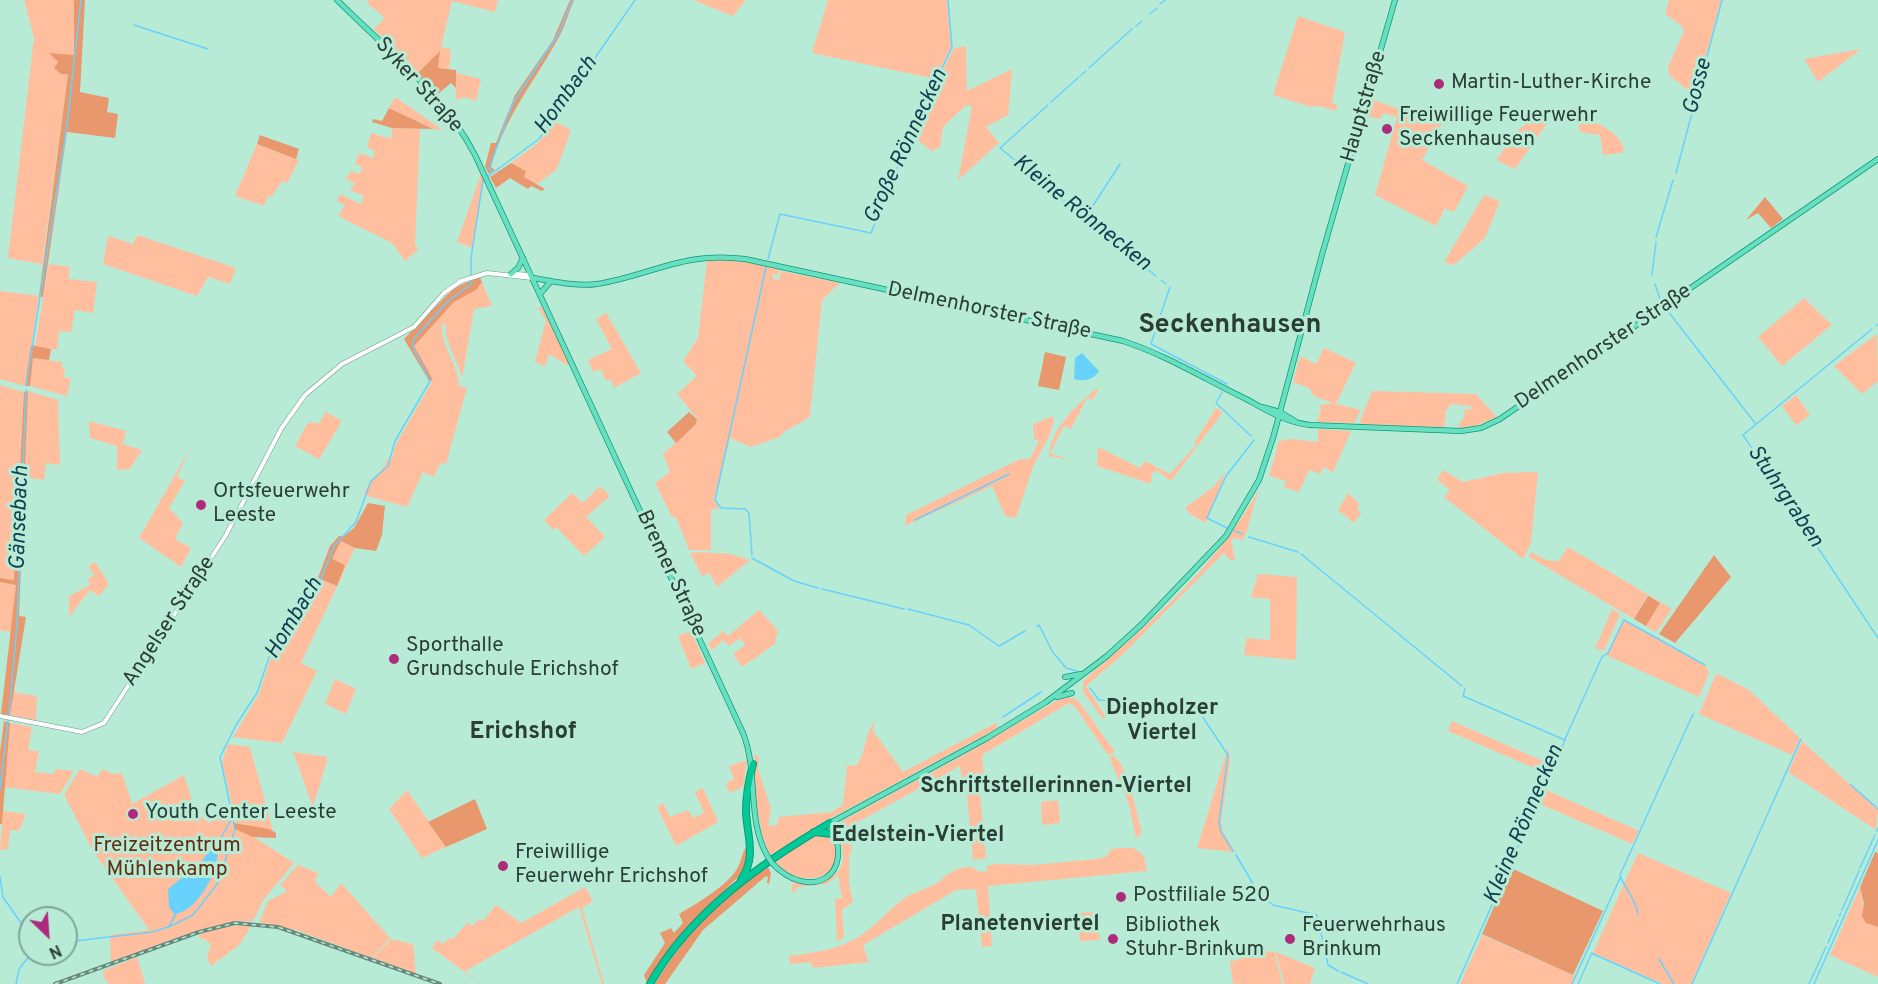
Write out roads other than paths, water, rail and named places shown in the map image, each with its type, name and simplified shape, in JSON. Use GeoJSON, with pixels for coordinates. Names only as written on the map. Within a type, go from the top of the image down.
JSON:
{"type":"FeatureCollection","features":[{"type":"Feature","properties":{"kind":"highway"},"geometry":{"type":"LineString","coordinates":[[737,886],[749,866],[752,855],[746,804],[753,764]]}},
{"type":"Feature","properties":{"kind":"highway"},"geometry":{"type":"LineString","coordinates":[[650,984],[689,931],[737,886],[830,823]]}},
{"type":"Feature","properties":{"kind":"highway"},"geometry":{"type":"LineString","coordinates":[[814,832],[833,836]]}},
{"type":"Feature","properties":{"kind":"main road","name":"Syker Straße"},"geometry":{"type":"LineString","coordinates":[[337,0],[448,112],[465,137],[488,181],[532,276]]}},
{"type":"Feature","properties":{"kind":"main road","name":"Hauptstraße"},"geometry":{"type":"LineString","coordinates":[[1046,702],[1084,674],[1162,605],[1227,536],[1259,480],[1280,415],[1395,0]]}},
{"type":"Feature","properties":{"kind":"main road","name":"Delmenhorster Straße"},"geometry":{"type":"LineString","coordinates":[[1259,406],[1270,409],[1288,421],[1296,422],[1453,431],[1471,430],[1490,424],[1878,159]]}},
{"type":"Feature","properties":{"kind":"main road","name":"Delmenhorster Straße"},"geometry":{"type":"LineString","coordinates":[[532,276],[596,284],[706,257],[763,262],[1120,341],[1145,349],[1296,422]]}},
{"type":"Feature","properties":{"kind":"main road"},"geometry":{"type":"LineString","coordinates":[[513,274],[523,258]]}},
{"type":"Feature","properties":{"kind":"main road","name":"Angelser Straße"},"geometry":{"type":"LineString","coordinates":[[0,716],[82,732],[104,723],[226,535],[281,429],[305,394],[345,362],[409,330],[444,293],[472,277],[488,273],[532,276]]}},
{"type":"Feature","properties":{"kind":"main road","name":"Bremer Straße"},"geometry":{"type":"LineString","coordinates":[[532,276],[739,723],[753,764],[756,822],[768,857],[783,873],[793,879],[817,880],[832,874],[839,859],[833,836]]}},
{"type":"Feature","properties":{"kind":"main road"},"geometry":{"type":"LineString","coordinates":[[540,294],[553,280]]}},
{"type":"Feature","properties":{"kind":"main road"},"geometry":{"type":"LineString","coordinates":[[1270,409],[1283,402]]}},
{"type":"Feature","properties":{"kind":"main road"},"geometry":{"type":"LineString","coordinates":[[1276,428],[1288,421]]}},
{"type":"Feature","properties":{"kind":"main road"},"geometry":{"type":"LineString","coordinates":[[1065,677],[1084,674]]}},
{"type":"Feature","properties":{"kind":"main road"},"geometry":{"type":"LineString","coordinates":[[833,836],[830,823],[987,738],[1046,702],[1072,693]]}},
{"type":"Feature","properties":{"kind":"water"},"geometry":{"type":"Polygon","coordinates":[[[1082,353],[1099,371],[1088,380],[1074,379],[1075,358],[1082,353]]]}},
{"type":"Feature","properties":{"kind":"water"},"geometry":{"type":"Polygon","coordinates":[[[215,844],[218,854],[216,864],[206,887],[192,906],[183,912],[174,914],[169,907],[168,889],[200,863],[215,844]]]}},
{"type":"Feature","properties":{"kind":"waterway","name":"Gänsebach"},"geometry":{"type":"LineString","coordinates":[[26,386],[67,126],[81,0]]}},
{"type":"Feature","properties":{"kind":"waterway"},"geometry":{"type":"LineString","coordinates":[[492,173],[489,168],[513,103],[559,33],[572,0]]}},
{"type":"Feature","properties":{"kind":"waterway","name":"Hombach"},"geometry":{"type":"LineString","coordinates":[[487,177],[539,139],[635,0]]}},
{"type":"Feature","properties":{"kind":"waterway","name":"Große Rönnecken"},"geometry":{"type":"LineString","coordinates":[[768,259],[780,214],[871,233],[907,143],[952,47],[948,0]]}},
{"type":"Feature","properties":{"kind":"waterway","name":"Kleine Rönnecken"},"geometry":{"type":"LineString","coordinates":[[1160,4],[1165,0]]}},
{"type":"Feature","properties":{"kind":"waterway","name":"Gosse"},"geometry":{"type":"LineString","coordinates":[[1676,173],[1722,0]]}},
{"type":"Feature","properties":{"kind":"waterway"},"geometry":{"type":"LineString","coordinates":[[1150,14],[1157,8]]}},
{"type":"Feature","properties":{"kind":"waterway"},"geometry":{"type":"LineString","coordinates":[[1136,26],[1142,21]]}},
{"type":"Feature","properties":{"kind":"waterway"},"geometry":{"type":"LineString","coordinates":[[134,25],[208,49]]}},
{"type":"Feature","properties":{"kind":"waterway","name":"Kleine Rönnecken"},"geometry":{"type":"LineString","coordinates":[[1089,68],[1132,29]]}},
{"type":"Feature","properties":{"kind":"waterway","name":"Kleine Rönnecken"},"geometry":{"type":"LineString","coordinates":[[1081,75],[1086,71]]}},
{"type":"Feature","properties":{"kind":"waterway","name":"Kleine Rönnecken"},"geometry":{"type":"LineString","coordinates":[[1051,102],[1079,77]]}},
{"type":"Feature","properties":{"kind":"waterway","name":"Kleine Rönnecken"},"geometry":{"type":"LineString","coordinates":[[1048,105],[1000,148],[1156,276]]}},
{"type":"Feature","properties":{"kind":"waterway"},"geometry":{"type":"LineString","coordinates":[[1087,215],[1120,164]]}},
{"type":"Feature","properties":{"kind":"waterway","name":"Hombach"},"geometry":{"type":"LineString","coordinates":[[471,276],[471,258],[483,180]]}},
{"type":"Feature","properties":{"kind":"waterway","name":"Gosse"},"geometry":{"type":"LineString","coordinates":[[1656,237],[1673,180]]}},
{"type":"Feature","properties":{"kind":"waterway","name":"Gosse"},"geometry":{"type":"LineString","coordinates":[[1652,275],[1656,242]]}},
{"type":"Feature","properties":{"kind":"waterway","name":"Große Rönnecken"},"geometry":{"type":"LineString","coordinates":[[752,555],[749,513],[745,509],[721,508],[715,500],[766,267]]}},
{"type":"Feature","properties":{"kind":"waterway","name":"Kleine Rönnecken"},"geometry":{"type":"LineString","coordinates":[[1161,280],[1166,284]]}},
{"type":"Feature","properties":{"kind":"waterway","name":"Hombach"},"geometry":{"type":"LineString","coordinates":[[78,941],[152,932],[171,926],[193,915],[218,883],[235,829],[220,757],[236,725],[257,693],[272,649],[316,591],[334,546],[356,522],[371,481],[388,466],[395,441],[430,381],[413,348],[413,340],[447,302],[471,284],[471,281]]}},
{"type":"Feature","properties":{"kind":"waterway","name":"Gosse"},"geometry":{"type":"LineString","coordinates":[[1655,284],[1661,302]]}},
{"type":"Feature","properties":{"kind":"waterway","name":"Kleine Rönnecken"},"geometry":{"type":"LineString","coordinates":[[1170,287],[1151,344],[1227,384]]}},
{"type":"Feature","properties":{"kind":"waterway","name":"Gosse"},"geometry":{"type":"LineString","coordinates":[[1667,310],[1755,423]]}},
{"type":"Feature","properties":{"kind":"waterway","name":"Stuhrgraben"},"geometry":{"type":"LineString","coordinates":[[1872,329],[1743,435],[1878,638]]}},
{"type":"Feature","properties":{"kind":"waterway","name":"Gänsebach"},"geometry":{"type":"LineString","coordinates":[[9,715],[17,624],[26,390]]}},
{"type":"Feature","properties":{"kind":"waterway","name":"Kleine Rönnecken"},"geometry":{"type":"LineString","coordinates":[[1222,392],[1216,403],[1251,436]]}},
{"type":"Feature","properties":{"kind":"waterway","name":"Kleine Rönnecken"},"geometry":{"type":"LineString","coordinates":[[1227,528],[1207,518],[1226,476],[1254,440]]}},
{"type":"Feature","properties":{"kind":"waterway"},"geometry":{"type":"LineString","coordinates":[[915,520],[1009,474]]}},
{"type":"Feature","properties":{"kind":"waterway","name":"Kleine Rönnecken"},"geometry":{"type":"LineString","coordinates":[[1235,531],[1242,534]]}},
{"type":"Feature","properties":{"kind":"waterway","name":"Kleine Rönnecken"},"geometry":{"type":"LineString","coordinates":[[1249,537],[1298,552]]}},
{"type":"Feature","properties":{"kind":"waterway","name":"Kleine Rönnecken"},"geometry":{"type":"LineString","coordinates":[[1301,554],[1462,686]]}},
{"type":"Feature","properties":{"kind":"waterway","name":"Große Rönnecken"},"geometry":{"type":"LineString","coordinates":[[752,558],[794,581],[818,588]]}},
{"type":"Feature","properties":{"kind":"waterway","name":"Große Rönnecken"},"geometry":{"type":"LineString","coordinates":[[822,589],[904,609]]}},
{"type":"Feature","properties":{"kind":"waterway","name":"Große Rönnecken"},"geometry":{"type":"LineString","coordinates":[[908,609],[969,625],[999,646],[1025,631]]}},
{"type":"Feature","properties":{"kind":"waterway"},"geometry":{"type":"LineString","coordinates":[[1565,739],[1602,657],[1608,653],[1624,620],[1705,665]]}},
{"type":"Feature","properties":{"kind":"waterway","name":"Große Rönnecken"},"geometry":{"type":"LineString","coordinates":[[1037,626],[1039,625],[1052,651],[1066,668],[1077,671]]}},
{"type":"Feature","properties":{"kind":"waterway","name":"Große Rönnecken"},"geometry":{"type":"LineString","coordinates":[[1090,688],[1099,700],[1119,702]]}},
{"type":"Feature","properties":{"kind":"waterway","name":"Kleine Rönnecken"},"geometry":{"type":"LineString","coordinates":[[1457,984],[1565,740],[1463,696],[1465,689]]}},
{"type":"Feature","properties":{"kind":"waterway"},"geometry":{"type":"LineString","coordinates":[[1003,717],[1041,692]]}},
{"type":"Feature","properties":{"kind":"waterway","name":"Große Rönnecken"},"geometry":{"type":"LineString","coordinates":[[1126,702],[1149,703]]}},
{"type":"Feature","properties":{"kind":"waterway","name":"Große Rönnecken"},"geometry":{"type":"LineString","coordinates":[[1156,703],[1168,703]]}},
{"type":"Feature","properties":{"kind":"waterway","name":"Große Rönnecken"},"geometry":{"type":"LineString","coordinates":[[1200,713],[1228,755],[1219,822],[1221,832],[1233,851]]}},
{"type":"Feature","properties":{"kind":"waterway"},"geometry":{"type":"LineString","coordinates":[[1638,914],[1635,903],[1620,875],[1693,714]]}},
{"type":"Feature","properties":{"kind":"waterway","name":"Gänsebach"},"geometry":{"type":"LineString","coordinates":[[0,790],[8,720]]}},
{"type":"Feature","properties":{"kind":"waterway"},"geometry":{"type":"LineString","coordinates":[[1692,984],[1801,739]]}},
{"type":"Feature","properties":{"kind":"waterway"},"geometry":{"type":"LineString","coordinates":[[1850,784],[1878,809]]}},
{"type":"Feature","properties":{"kind":"waterway"},"geometry":{"type":"LineString","coordinates":[[217,845],[233,816]]}},
{"type":"Feature","properties":{"kind":"waterway"},"geometry":{"type":"LineString","coordinates":[[1860,868],[1875,835]]}},
{"type":"Feature","properties":{"kind":"waterway"},"geometry":{"type":"LineString","coordinates":[[1814,984],[1878,840]]}},
{"type":"Feature","properties":{"kind":"waterway","name":"Große Rönnecken"},"geometry":{"type":"LineString","coordinates":[[1236,855],[1258,892],[1273,905],[1317,915],[1328,965],[1338,971]]}},
{"type":"Feature","properties":{"kind":"waterway"},"geometry":{"type":"LineString","coordinates":[[1842,910],[1859,871]]}},
{"type":"Feature","properties":{"kind":"waterway","name":"Gänsebach"},"geometry":{"type":"LineString","coordinates":[[0,877],[3,897],[18,919]]}},
{"type":"Feature","properties":{"kind":"waterway"},"geometry":{"type":"LineString","coordinates":[[1572,984],[1620,878]]}},
{"type":"Feature","properties":{"kind":"waterway","name":"Hombach"},"geometry":{"type":"LineString","coordinates":[[169,926],[176,914]]}},
{"type":"Feature","properties":{"kind":"waterway"},"geometry":{"type":"LineString","coordinates":[[1828,943],[1838,920]]}},
{"type":"Feature","properties":{"kind":"waterway"},"geometry":{"type":"LineString","coordinates":[[1809,984],[1826,947]]}},
{"type":"Feature","properties":{"kind":"waterway"},"geometry":{"type":"LineString","coordinates":[[1591,953],[1660,984]]}},
{"type":"Feature","properties":{"kind":"waterway"},"geometry":{"type":"LineString","coordinates":[[1578,984],[1591,955]]}},
{"type":"Feature","properties":{"kind":"waterway"},"geometry":{"type":"LineString","coordinates":[[1659,959],[1674,984]]}},
{"type":"Feature","properties":{"kind":"waterway"},"geometry":{"type":"LineString","coordinates":[[16,984],[21,966]]}},
{"type":"Feature","properties":{"kind":"waterway","name":"Große Rönnecken"},"geometry":{"type":"LineString","coordinates":[[1341,972],[1368,984]]}},
{"type":"Feature","properties":{"kind":"railway"},"geometry":{"type":"LineString","coordinates":[[55,984],[199,932],[235,923],[278,927],[440,984]]}},
{"type":"Feature","properties":{"kind":"place","name":"Martin-Luther-Kirche"},"geometry":{"type":"Point","coordinates":[1439,84]}},
{"type":"Feature","properties":{"kind":"place","name":"Freiwillige Feuerwehr Seckenhausen"},"geometry":{"type":"Point","coordinates":[1387,129]}},
{"type":"Feature","properties":{"kind":"place","name":"Ortsfeuerwehr Leeste"},"geometry":{"type":"Point","coordinates":[201,505]}},
{"type":"Feature","properties":{"kind":"place","name":"Sporthalle Grundschule Erichshof"},"geometry":{"type":"Point","coordinates":[394,659]}},
{"type":"Feature","properties":{"kind":"place","name":"Youth Center Leeste"},"geometry":{"type":"Point","coordinates":[133,814]}},
{"type":"Feature","properties":{"kind":"place","name":"Freiwillige Feuerwehr Erichshof"},"geometry":{"type":"Point","coordinates":[503,866]}},
{"type":"Feature","properties":{"kind":"place","name":"Postfiliale 520"},"geometry":{"type":"Point","coordinates":[1121,897]}},
{"type":"Feature","properties":{"kind":"place","name":"Bibliothek Stuhr-Brinkum"},"geometry":{"type":"Point","coordinates":[1113,939]}},
{"type":"Feature","properties":{"kind":"place","name":"Feuerwehrhaus Brinkum"},"geometry":{"type":"Point","coordinates":[1290,939]}},
{"type":"Feature","properties":{"kind":"district","name":"Seckenhausen"},"geometry":{"type":"Point","coordinates":[1230,327]}},
{"type":"Feature","properties":{"kind":"district","name":"Diepholzer Viertel"},"geometry":{"type":"Point","coordinates":[1162,722]}},
{"type":"Feature","properties":{"kind":"district","name":"Erichshof"},"geometry":{"type":"Point","coordinates":[523,733]}},
{"type":"Feature","properties":{"kind":"district","name":"Schriftstellerinnen-Viertel"},"geometry":{"type":"Point","coordinates":[1056,788]}},
{"type":"Feature","properties":{"kind":"district","name":"Edelstein-Viertel"},"geometry":{"type":"Point","coordinates":[918,837]}},
{"type":"Feature","properties":{"kind":"district","name":"Planetenviertel"},"geometry":{"type":"Point","coordinates":[1020,926]}},
{"type":"Feature","properties":{"kind":"park label","name":"Freizeitzentrum Mühlenkamp"},"geometry":{"type":"Point","coordinates":[167,859]}}]}
